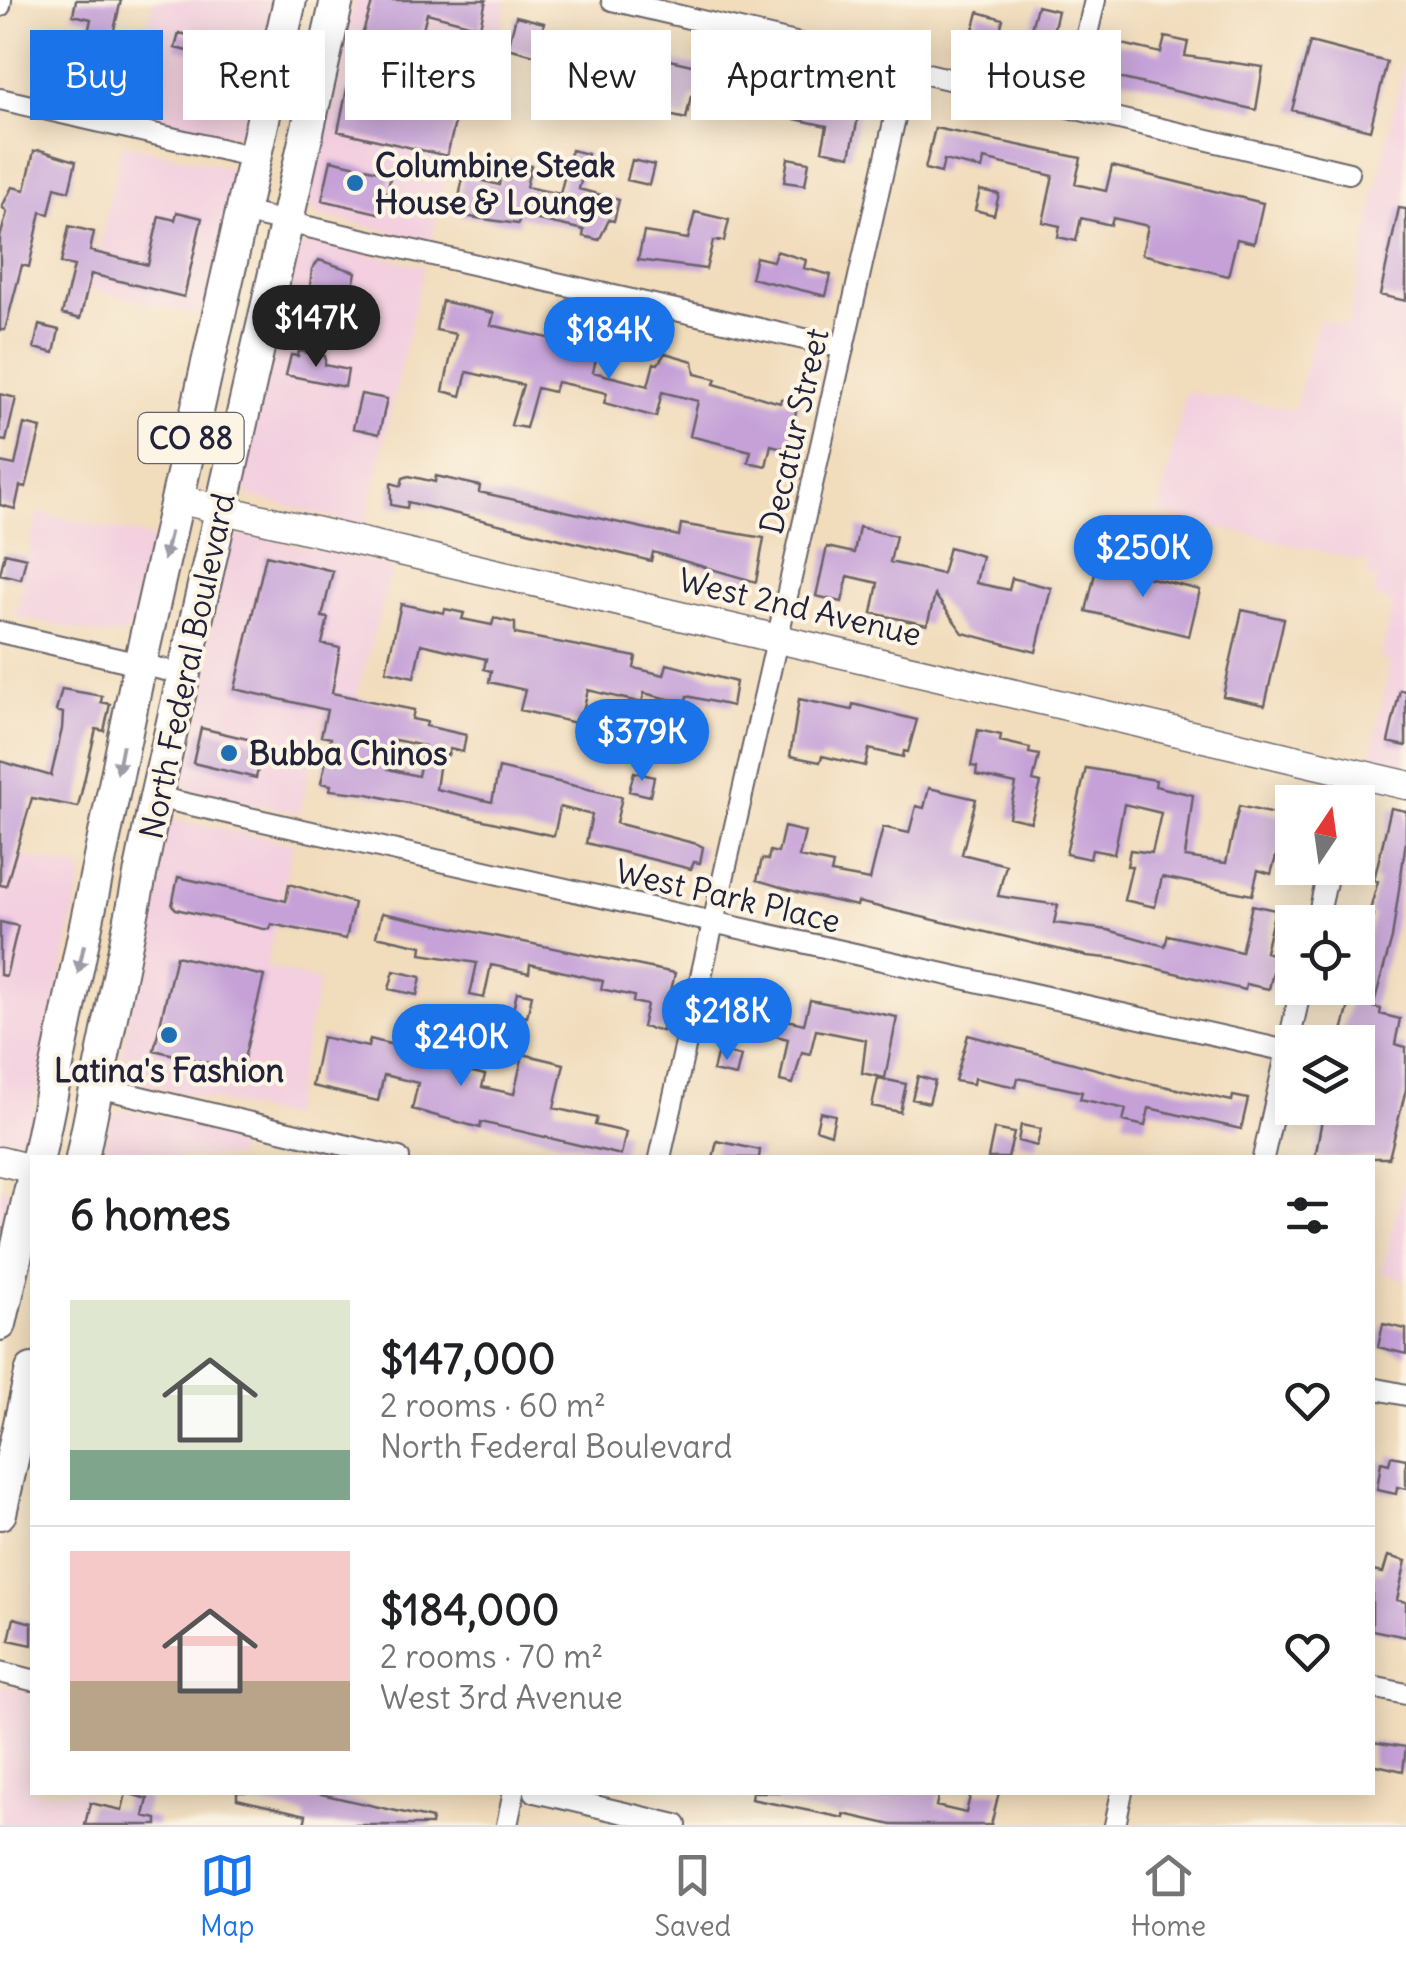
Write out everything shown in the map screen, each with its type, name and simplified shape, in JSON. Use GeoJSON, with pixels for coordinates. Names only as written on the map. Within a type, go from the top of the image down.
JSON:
{"type":"FeatureCollection","features":[{"type":"Feature","properties":{"kind":"main road","name":"North Federal Boulevard"},"geometry":{"type":"LineString","coordinates":[[39,1155],[140,664],[290,0]]}},
{"type":"Feature","properties":{"kind":"main road","name":"North Federal Boulevard"},"geometry":{"type":"LineString","coordinates":[[83,1155],[156,797],[336,0]]}},
{"type":"Feature","properties":{"kind":"main road"},"geometry":{"type":"LineString","coordinates":[[0,1324],[30,1193]]}},
{"type":"Feature","properties":{"kind":"main road"},"geometry":{"type":"LineString","coordinates":[[0,1514],[30,1384]]}},
{"type":"Feature","properties":{"kind":"street"},"geometry":{"type":"LineString","coordinates":[[612,0],[742,30]]}},
{"type":"Feature","properties":{"kind":"street"},"geometry":{"type":"LineString","coordinates":[[1088,30],[1095,0]]}},
{"type":"Feature","properties":{"kind":"street"},"geometry":{"type":"LineString","coordinates":[[0,99],[255,157]]}},
{"type":"Feature","properties":{"kind":"street","name":"Decatur Street"},"geometry":{"type":"LineString","coordinates":[[661,1155],[894,120]]}},
{"type":"Feature","properties":{"kind":"street"},"geometry":{"type":"LineString","coordinates":[[1121,120],[1349,173]]}},
{"type":"Feature","properties":{"kind":"street"},"geometry":{"type":"LineString","coordinates":[[242,212],[844,348]]}},
{"type":"Feature","properties":{"kind":"street","name":"West 2nd Avenue"},"geometry":{"type":"LineString","coordinates":[[177,499],[1406,786]]}},
{"type":"Feature","properties":{"kind":"street"},"geometry":{"type":"LineString","coordinates":[[0,632],[184,674]]}},
{"type":"Feature","properties":{"kind":"street"},"geometry":{"type":"LineString","coordinates":[[1345,785],[1348,772]]}},
{"type":"Feature","properties":{"kind":"street","name":"West Park Place"},"geometry":{"type":"LineString","coordinates":[[156,797],[1275,1048]]}},
{"type":"Feature","properties":{"kind":"street"},"geometry":{"type":"LineString","coordinates":[[98,1087],[385,1155]]}},
{"type":"Feature","properties":{"kind":"street"},"geometry":{"type":"LineString","coordinates":[[1264,1155],[1275,1104]]}},
{"type":"Feature","properties":{"kind":"street"},"geometry":{"type":"LineString","coordinates":[[0,1161],[30,1168]]}},
{"type":"Feature","properties":{"kind":"street"},"geometry":{"type":"LineString","coordinates":[[1375,1389],[1406,1396]]}},
{"type":"Feature","properties":{"kind":"street"},"geometry":{"type":"LineString","coordinates":[[0,1672],[30,1680]]}},
{"type":"Feature","properties":{"kind":"street"},"geometry":{"type":"LineString","coordinates":[[1375,1687],[1406,1694]]}},
{"type":"Feature","properties":{"kind":"street"},"geometry":{"type":"LineString","coordinates":[[507,1825],[513,1795]]}},
{"type":"Feature","properties":{"kind":"street"},"geometry":{"type":"LineString","coordinates":[[547,1795],[676,1825]]}},
{"type":"Feature","properties":{"kind":"street"},"geometry":{"type":"LineString","coordinates":[[1114,1825],[1121,1795]]}},
{"type":"Feature","properties":{"kind":"shaded area"},"geometry":{"type":"Polygon","coordinates":[[[153,0],[278,0],[270,30],[183,30],[183,120],[246,120],[243,132],[225,136],[158,120],[163,120],[163,30],[146,30],[153,0]]]}},
{"type":"Feature","properties":{"kind":"shaded area"},"geometry":{"type":"Polygon","coordinates":[[[355,0],[507,0],[501,30],[348,30],[355,0]]]}},
{"type":"Feature","properties":{"kind":"shaded area"},"geometry":{"type":"Polygon","coordinates":[[[345,42],[345,120],[459,120],[431,241],[316,214],[308,197],[345,42]]]}},
{"type":"Feature","properties":{"kind":"shaded area"},"geometry":{"type":"Polygon","coordinates":[[[1406,52],[1406,772],[1370,764],[1390,662],[1380,659],[1393,603],[1373,596],[1377,579],[1366,577],[1371,563],[1158,513],[1186,392],[1295,410],[1318,320],[1348,326],[1406,52]]]}},
{"type":"Feature","properties":{"kind":"shaded area"},"geometry":{"type":"Polygon","coordinates":[[[122,144],[234,169],[236,179],[205,317],[89,289],[122,144]]]}},
{"type":"Feature","properties":{"kind":"shaded area"},"geometry":{"type":"Polygon","coordinates":[[[308,241],[424,266],[365,526],[250,496],[241,486],[296,254],[308,241]]]}},
{"type":"Feature","properties":{"kind":"shaded area"},"geometry":{"type":"Polygon","coordinates":[[[38,512],[152,538],[134,621],[125,634],[110,637],[15,616],[38,512]]]}},
{"type":"Feature","properties":{"kind":"shaded area"},"geometry":{"type":"Polygon","coordinates":[[[253,535],[393,567],[353,706],[327,701],[299,813],[193,791],[182,781],[181,769],[229,547],[237,537],[253,535]]]}},
{"type":"Feature","properties":{"kind":"shaded area"},"geometry":{"type":"Polygon","coordinates":[[[176,820],[293,843],[266,967],[319,981],[289,1118],[137,1082],[124,1071],[121,1058],[166,831],[176,820]]]}},
{"type":"Feature","properties":{"kind":"shaded area"},"geometry":{"type":"Polygon","coordinates":[[[0,851],[83,869],[30,1128],[20,1138],[0,1139],[0,851]]]}},
{"type":"Feature","properties":{"kind":"shaded area"},"geometry":{"type":"Polygon","coordinates":[[[130,1110],[241,1136],[236,1155],[102,1155],[113,1114],[130,1110]]]}},
{"type":"Feature","properties":{"kind":"shaded area"},"geometry":{"type":"Polygon","coordinates":[[[1406,1174],[1406,1279],[1381,1273],[1406,1174]]]}},
{"type":"Feature","properties":{"kind":"shaded area"},"geometry":{"type":"Polygon","coordinates":[[[0,1185],[10,1193],[11,1211],[0,1257],[0,1185]]]}},
{"type":"Feature","properties":{"kind":"shaded area"},"geometry":{"type":"Polygon","coordinates":[[[1,1684],[30,1691],[30,1795],[89,1795],[82,1825],[0,1825],[1,1684]]]}},
{"type":"Feature","properties":{"kind":"building"},"geometry":{"type":"Polygon","coordinates":[[[76,0],[121,0],[114,30],[89,30],[91,19],[73,15],[76,0]]]}},
{"type":"Feature","properties":{"kind":"building"},"geometry":{"type":"Polygon","coordinates":[[[373,0],[486,0],[480,27],[427,13],[423,30],[364,30],[373,0]]]}},
{"type":"Feature","properties":{"kind":"building"},"geometry":{"type":"Polygon","coordinates":[[[1037,6],[1058,11],[1053,30],[1031,30],[1037,6]]]}},
{"type":"Feature","properties":{"kind":"building"},"geometry":{"type":"Polygon","coordinates":[[[978,12],[1003,19],[1000,30],[973,30],[978,12]]]}},
{"type":"Feature","properties":{"kind":"building"},"geometry":{"type":"Polygon","coordinates":[[[516,16],[544,23],[542,30],[531,30],[531,54],[511,49],[516,16]]]}},
{"type":"Feature","properties":{"kind":"building"},"geometry":{"type":"Polygon","coordinates":[[[179,33],[183,34],[183,50],[175,48],[179,33]]]}},
{"type":"Feature","properties":{"kind":"building"},"geometry":{"type":"Polygon","coordinates":[[[1165,37],[1188,42],[1185,56],[1263,67],[1256,110],[1121,79],[1121,44],[1161,53],[1165,37]]]}},
{"type":"Feature","properties":{"kind":"building"},"geometry":{"type":"Polygon","coordinates":[[[1310,42],[1387,62],[1370,130],[1292,110],[1310,42]]]}},
{"type":"Feature","properties":{"kind":"building"},"geometry":{"type":"Polygon","coordinates":[[[671,60],[691,65],[686,119],[671,115],[671,60]]]}},
{"type":"Feature","properties":{"kind":"building"},"geometry":{"type":"Polygon","coordinates":[[[345,98],[345,120],[456,120],[447,156],[338,131],[345,98]]]}},
{"type":"Feature","properties":{"kind":"building"},"geometry":{"type":"Polygon","coordinates":[[[800,120],[858,120],[850,156],[822,150],[827,126],[800,120]]]}},
{"type":"Feature","properties":{"kind":"building"},"geometry":{"type":"Polygon","coordinates":[[[935,128],[1081,158],[1075,184],[1106,191],[1112,166],[1263,203],[1254,243],[1237,239],[1228,276],[1142,254],[1148,226],[1113,218],[1111,225],[1081,218],[1076,241],[1058,237],[1060,226],[1043,222],[1053,176],[984,159],[982,169],[944,160],[941,173],[925,169],[935,128]]]}},
{"type":"Feature","properties":{"kind":"building"},"geometry":{"type":"Polygon","coordinates":[[[571,150],[588,154],[579,189],[619,200],[614,221],[609,220],[599,240],[583,236],[584,230],[520,216],[518,224],[456,215],[463,176],[499,185],[504,160],[531,166],[526,187],[560,194],[571,150]]]}},
{"type":"Feature","properties":{"kind":"building"},"geometry":{"type":"Polygon","coordinates":[[[34,151],[76,161],[69,191],[55,187],[49,214],[41,212],[29,267],[22,265],[5,330],[0,330],[0,238],[7,212],[2,207],[12,187],[25,190],[34,151]]]}},
{"type":"Feature","properties":{"kind":"building"},"geometry":{"type":"Polygon","coordinates":[[[788,158],[809,162],[805,185],[784,182],[788,158]]]}},
{"type":"Feature","properties":{"kind":"building"},"geometry":{"type":"Polygon","coordinates":[[[331,160],[391,174],[382,214],[322,200],[331,160]]]}},
{"type":"Feature","properties":{"kind":"building"},"geometry":{"type":"Polygon","coordinates":[[[632,160],[654,165],[649,185],[627,180],[632,160]]]}},
{"type":"Feature","properties":{"kind":"building"},"geometry":{"type":"Polygon","coordinates":[[[980,190],[999,194],[994,215],[975,210],[980,190]]]}},
{"type":"Feature","properties":{"kind":"building"},"geometry":{"type":"Polygon","coordinates":[[[1399,208],[1406,209],[1406,301],[1380,295],[1399,208]]]}},
{"type":"Feature","properties":{"kind":"building"},"geometry":{"type":"Polygon","coordinates":[[[177,212],[202,218],[184,297],[91,274],[80,319],[62,314],[74,266],[61,263],[69,226],[94,232],[90,251],[148,265],[159,216],[175,220],[177,212]]]}},
{"type":"Feature","properties":{"kind":"building"},"geometry":{"type":"Polygon","coordinates":[[[695,212],[729,220],[724,241],[713,241],[706,269],[638,260],[644,232],[688,239],[695,212]]]}},
{"type":"Feature","properties":{"kind":"building"},"geometry":{"type":"Polygon","coordinates":[[[776,251],[806,260],[804,268],[831,275],[826,296],[751,278],[756,257],[773,261],[776,251]]]}},
{"type":"Feature","properties":{"kind":"building"},"geometry":{"type":"Polygon","coordinates":[[[319,260],[356,272],[349,305],[309,296],[312,269],[319,260]]]}},
{"type":"Feature","properties":{"kind":"building"},"geometry":{"type":"Polygon","coordinates":[[[442,301],[494,313],[491,325],[573,343],[576,337],[600,342],[593,372],[648,386],[654,363],[658,364],[665,353],[693,361],[695,374],[716,379],[714,384],[780,403],[781,399],[798,403],[787,449],[771,445],[766,466],[748,462],[751,451],[690,436],[698,401],[662,392],[656,417],[604,403],[607,393],[557,382],[554,392],[537,388],[526,428],[511,425],[523,385],[467,372],[461,396],[443,391],[456,334],[436,330],[442,301]]]}},
{"type":"Feature","properties":{"kind":"building"},"geometry":{"type":"Polygon","coordinates":[[[39,325],[59,330],[54,353],[34,348],[39,325]]]}},
{"type":"Feature","properties":{"kind":"building"},"geometry":{"type":"Polygon","coordinates":[[[299,351],[325,356],[325,365],[348,370],[345,387],[286,375],[291,355],[298,356],[299,351]]]}},
{"type":"Feature","properties":{"kind":"building"},"geometry":{"type":"Polygon","coordinates":[[[0,394],[16,398],[6,441],[0,440],[0,394]]]}},
{"type":"Feature","properties":{"kind":"building"},"geometry":{"type":"Polygon","coordinates":[[[361,394],[387,399],[379,434],[353,428],[361,394]]]}},
{"type":"Feature","properties":{"kind":"building"},"geometry":{"type":"Polygon","coordinates":[[[24,424],[41,428],[26,487],[20,486],[15,509],[0,505],[0,462],[15,465],[24,424]]]}},
{"type":"Feature","properties":{"kind":"building"},"geometry":{"type":"Polygon","coordinates":[[[436,476],[480,486],[479,492],[679,536],[681,524],[764,538],[756,582],[653,552],[651,561],[408,502],[407,508],[391,505],[391,483],[401,486],[403,478],[435,482],[436,476]]]}},
{"type":"Feature","properties":{"kind":"building"},"geometry":{"type":"Polygon","coordinates":[[[859,527],[896,536],[890,562],[942,574],[949,547],[982,556],[976,583],[1009,590],[1012,578],[1051,588],[1036,652],[963,633],[935,595],[927,625],[872,613],[878,583],[848,576],[842,602],[816,596],[827,547],[854,553],[859,527]]]}},
{"type":"Feature","properties":{"kind":"building"},"geometry":{"type":"Polygon","coordinates":[[[5,553],[26,558],[21,579],[0,574],[5,553]]]}},
{"type":"Feature","properties":{"kind":"building"},"geometry":{"type":"Polygon","coordinates":[[[266,555],[333,571],[322,617],[328,618],[322,644],[340,648],[332,693],[414,710],[412,719],[427,722],[426,726],[466,735],[463,752],[450,749],[448,755],[441,754],[436,789],[492,802],[499,768],[622,797],[616,823],[697,844],[703,847],[700,863],[694,862],[691,869],[586,843],[592,815],[560,807],[554,836],[368,794],[330,790],[331,785],[321,783],[331,738],[321,736],[327,710],[235,689],[266,555]],[[395,740],[388,769],[418,776],[424,746],[395,740]]]}},
{"type":"Feature","properties":{"kind":"building"},"geometry":{"type":"Polygon","coordinates":[[[1097,565],[1200,590],[1189,636],[1086,611],[1097,565]]]}},
{"type":"Feature","properties":{"kind":"building"},"geometry":{"type":"Polygon","coordinates":[[[401,604],[464,613],[462,619],[492,625],[494,618],[515,623],[515,634],[636,657],[634,668],[664,675],[667,664],[736,682],[732,706],[687,696],[685,703],[644,693],[642,703],[588,690],[580,724],[520,710],[525,690],[489,682],[491,671],[484,669],[486,659],[421,644],[414,677],[386,671],[401,604]]]}},
{"type":"Feature","properties":{"kind":"building"},"geometry":{"type":"Polygon","coordinates":[[[1242,610],[1284,619],[1265,705],[1223,696],[1242,610]]]}},
{"type":"Feature","properties":{"kind":"building"},"geometry":{"type":"Polygon","coordinates":[[[62,689],[102,696],[101,702],[110,704],[104,731],[96,729],[78,807],[32,798],[6,886],[0,885],[0,761],[51,776],[62,729],[63,713],[56,711],[62,689]]]}},
{"type":"Feature","properties":{"kind":"building"},"geometry":{"type":"Polygon","coordinates":[[[1400,690],[1406,691],[1406,746],[1388,742],[1400,690]]]}},
{"type":"Feature","properties":{"kind":"building"},"geometry":{"type":"Polygon","coordinates":[[[799,699],[852,710],[853,704],[917,720],[908,752],[904,751],[903,757],[869,749],[865,766],[822,756],[820,762],[790,756],[799,699]]]}},
{"type":"Feature","properties":{"kind":"building"},"geometry":{"type":"Polygon","coordinates":[[[201,728],[264,743],[256,778],[193,763],[201,728]]]}},
{"type":"Feature","properties":{"kind":"building"},"geometry":{"type":"Polygon","coordinates":[[[978,730],[1001,735],[1000,741],[1030,748],[1029,753],[1039,755],[1033,781],[1041,783],[1031,822],[1009,817],[1016,784],[976,775],[977,767],[971,766],[978,730]]]}},
{"type":"Feature","properties":{"kind":"building"},"geometry":{"type":"Polygon","coordinates":[[[1086,768],[1156,780],[1155,786],[1193,795],[1185,857],[1226,863],[1239,806],[1275,814],[1275,860],[1271,874],[1258,870],[1252,895],[1162,877],[1155,907],[1124,900],[1132,866],[1127,866],[1130,850],[1152,853],[1161,813],[1124,804],[1114,854],[1092,850],[1090,859],[1066,854],[1086,768]]]}},
{"type":"Feature","properties":{"kind":"building"},"geometry":{"type":"Polygon","coordinates":[[[634,772],[654,777],[650,796],[629,791],[634,772]]]}},
{"type":"Feature","properties":{"kind":"building"},"geometry":{"type":"Polygon","coordinates":[[[929,788],[976,799],[962,854],[1006,865],[998,896],[1058,905],[1054,923],[1108,930],[1165,946],[1168,935],[1241,952],[1252,905],[1275,910],[1265,952],[1275,954],[1269,989],[1246,984],[1245,990],[858,902],[857,906],[757,880],[762,859],[768,860],[770,851],[778,853],[784,827],[805,832],[799,857],[833,864],[831,873],[870,880],[883,827],[909,833],[916,806],[924,808],[929,788]]]}},
{"type":"Feature","properties":{"kind":"building"},"geometry":{"type":"Polygon","coordinates":[[[1391,808],[1406,811],[1406,841],[1392,938],[1375,1000],[1375,905],[1371,905],[1378,881],[1375,876],[1391,808]]]}},
{"type":"Feature","properties":{"kind":"building"},"geometry":{"type":"Polygon","coordinates":[[[178,877],[286,901],[289,884],[354,903],[346,939],[271,924],[270,929],[264,929],[176,909],[172,905],[178,877]]]}},
{"type":"Feature","properties":{"kind":"building"},"geometry":{"type":"Polygon","coordinates":[[[382,913],[675,973],[662,1031],[642,1027],[647,1005],[633,1002],[634,996],[601,989],[603,981],[530,964],[529,973],[491,965],[484,998],[470,995],[477,963],[421,954],[422,946],[376,936],[382,913]]]}},
{"type":"Feature","properties":{"kind":"building"},"geometry":{"type":"Polygon","coordinates":[[[0,922],[18,926],[6,976],[0,975],[0,922]]]}},
{"type":"Feature","properties":{"kind":"building"},"geometry":{"type":"Polygon","coordinates":[[[176,956],[264,976],[241,1071],[154,1050],[176,956]]]}},
{"type":"Feature","properties":{"kind":"building"},"geometry":{"type":"Polygon","coordinates":[[[394,971],[421,977],[417,995],[389,989],[394,971]]]}},
{"type":"Feature","properties":{"kind":"building"},"geometry":{"type":"Polygon","coordinates":[[[746,991],[778,998],[774,1017],[804,1024],[810,1000],[897,1017],[885,1078],[862,1073],[866,1040],[816,1030],[810,1054],[802,1052],[793,1084],[780,1081],[788,1039],[738,1027],[746,991]]]}},
{"type":"Feature","properties":{"kind":"building"},"geometry":{"type":"Polygon","coordinates":[[[517,992],[532,995],[527,1017],[512,1014],[517,992]]]}},
{"type":"Feature","properties":{"kind":"building"},"geometry":{"type":"Polygon","coordinates":[[[1349,1005],[1374,1005],[1381,1009],[1380,1014],[1400,1019],[1395,1044],[1406,1047],[1406,1089],[1389,1158],[1316,1155],[1321,1125],[1375,1125],[1375,1025],[1344,1025],[1349,1005]]]}},
{"type":"Feature","properties":{"kind":"building"},"geometry":{"type":"Polygon","coordinates":[[[403,1023],[422,1028],[418,1046],[466,1058],[464,1070],[485,1075],[482,1087],[514,1094],[523,1054],[564,1064],[554,1108],[597,1118],[595,1125],[626,1132],[621,1155],[481,1122],[480,1128],[412,1109],[418,1083],[384,1075],[378,1101],[312,1086],[322,1037],[368,1047],[370,1039],[397,1046],[403,1023]]]}},
{"type":"Feature","properties":{"kind":"building"},"geometry":{"type":"Polygon","coordinates":[[[968,1035],[1145,1082],[1232,1101],[1233,1096],[1248,1099],[1241,1129],[1149,1108],[1145,1126],[1123,1121],[1126,1109],[1080,1099],[1082,1092],[1018,1078],[1016,1087],[974,1078],[973,1084],[955,1081],[968,1035]]]}},
{"type":"Feature","properties":{"kind":"building"},"geometry":{"type":"Polygon","coordinates":[[[718,1051],[741,1056],[736,1076],[713,1071],[718,1051]]]}},
{"type":"Feature","properties":{"kind":"building"},"geometry":{"type":"Polygon","coordinates":[[[918,1076],[935,1081],[929,1103],[912,1099],[918,1076]]]}},
{"type":"Feature","properties":{"kind":"building"},"geometry":{"type":"Polygon","coordinates":[[[878,1078],[906,1084],[900,1112],[872,1106],[878,1078]]]}},
{"type":"Feature","properties":{"kind":"building"},"geometry":{"type":"Polygon","coordinates":[[[820,1112],[835,1115],[831,1134],[816,1129],[820,1112]]]}},
{"type":"Feature","properties":{"kind":"building"},"geometry":{"type":"Polygon","coordinates":[[[1021,1125],[1041,1129],[1037,1146],[1018,1141],[1021,1125]]]}},
{"type":"Feature","properties":{"kind":"building"},"geometry":{"type":"Polygon","coordinates":[[[994,1129],[1014,1133],[1009,1155],[989,1155],[994,1129]]]}},
{"type":"Feature","properties":{"kind":"building"},"geometry":{"type":"Polygon","coordinates":[[[717,1141],[760,1150],[759,1155],[714,1155],[717,1141]]]}},
{"type":"Feature","properties":{"kind":"building"},"geometry":{"type":"Polygon","coordinates":[[[1383,1324],[1406,1329],[1406,1354],[1378,1347],[1383,1324]]]}},
{"type":"Feature","properties":{"kind":"building"},"geometry":{"type":"Polygon","coordinates":[[[1391,1456],[1406,1459],[1406,1489],[1397,1487],[1396,1494],[1377,1490],[1381,1462],[1389,1464],[1391,1456]]]}},
{"type":"Feature","properties":{"kind":"building"},"geometry":{"type":"Polygon","coordinates":[[[1388,1556],[1406,1561],[1397,1600],[1406,1602],[1406,1637],[1375,1631],[1375,1572],[1383,1573],[1388,1556]]]}},
{"type":"Feature","properties":{"kind":"building"},"geometry":{"type":"Polygon","coordinates":[[[14,1618],[30,1622],[30,1645],[9,1640],[14,1618]]]}},
{"type":"Feature","properties":{"kind":"building"},"geometry":{"type":"Polygon","coordinates":[[[1375,1742],[1406,1747],[1403,1771],[1375,1765],[1375,1742]]]}},
{"type":"Feature","properties":{"kind":"building"},"geometry":{"type":"Polygon","coordinates":[[[126,1795],[148,1799],[144,1816],[157,1819],[157,1825],[85,1825],[90,1803],[122,1810],[126,1795]]]}},
{"type":"Feature","properties":{"kind":"building"},"geometry":{"type":"Polygon","coordinates":[[[237,1795],[325,1795],[432,1819],[431,1825],[304,1825],[306,1815],[237,1799],[237,1795]]]}},
{"type":"Feature","properties":{"kind":"building"},"geometry":{"type":"Polygon","coordinates":[[[752,1795],[938,1795],[936,1806],[966,1813],[970,1795],[998,1795],[991,1825],[892,1825],[751,1799],[752,1795]]]}},
{"type":"Feature","properties":{"kind":"place","name":"Columbine Steak House & Lounge"},"geometry":{"type":"Point","coordinates":[355,183]}},
{"type":"Feature","properties":{"kind":"place","name":"Bubba Chinos"},"geometry":{"type":"Point","coordinates":[229,753]}},
{"type":"Feature","properties":{"kind":"place","name":"Latina's Fashion"},"geometry":{"type":"Point","coordinates":[169,1035]}}]}
